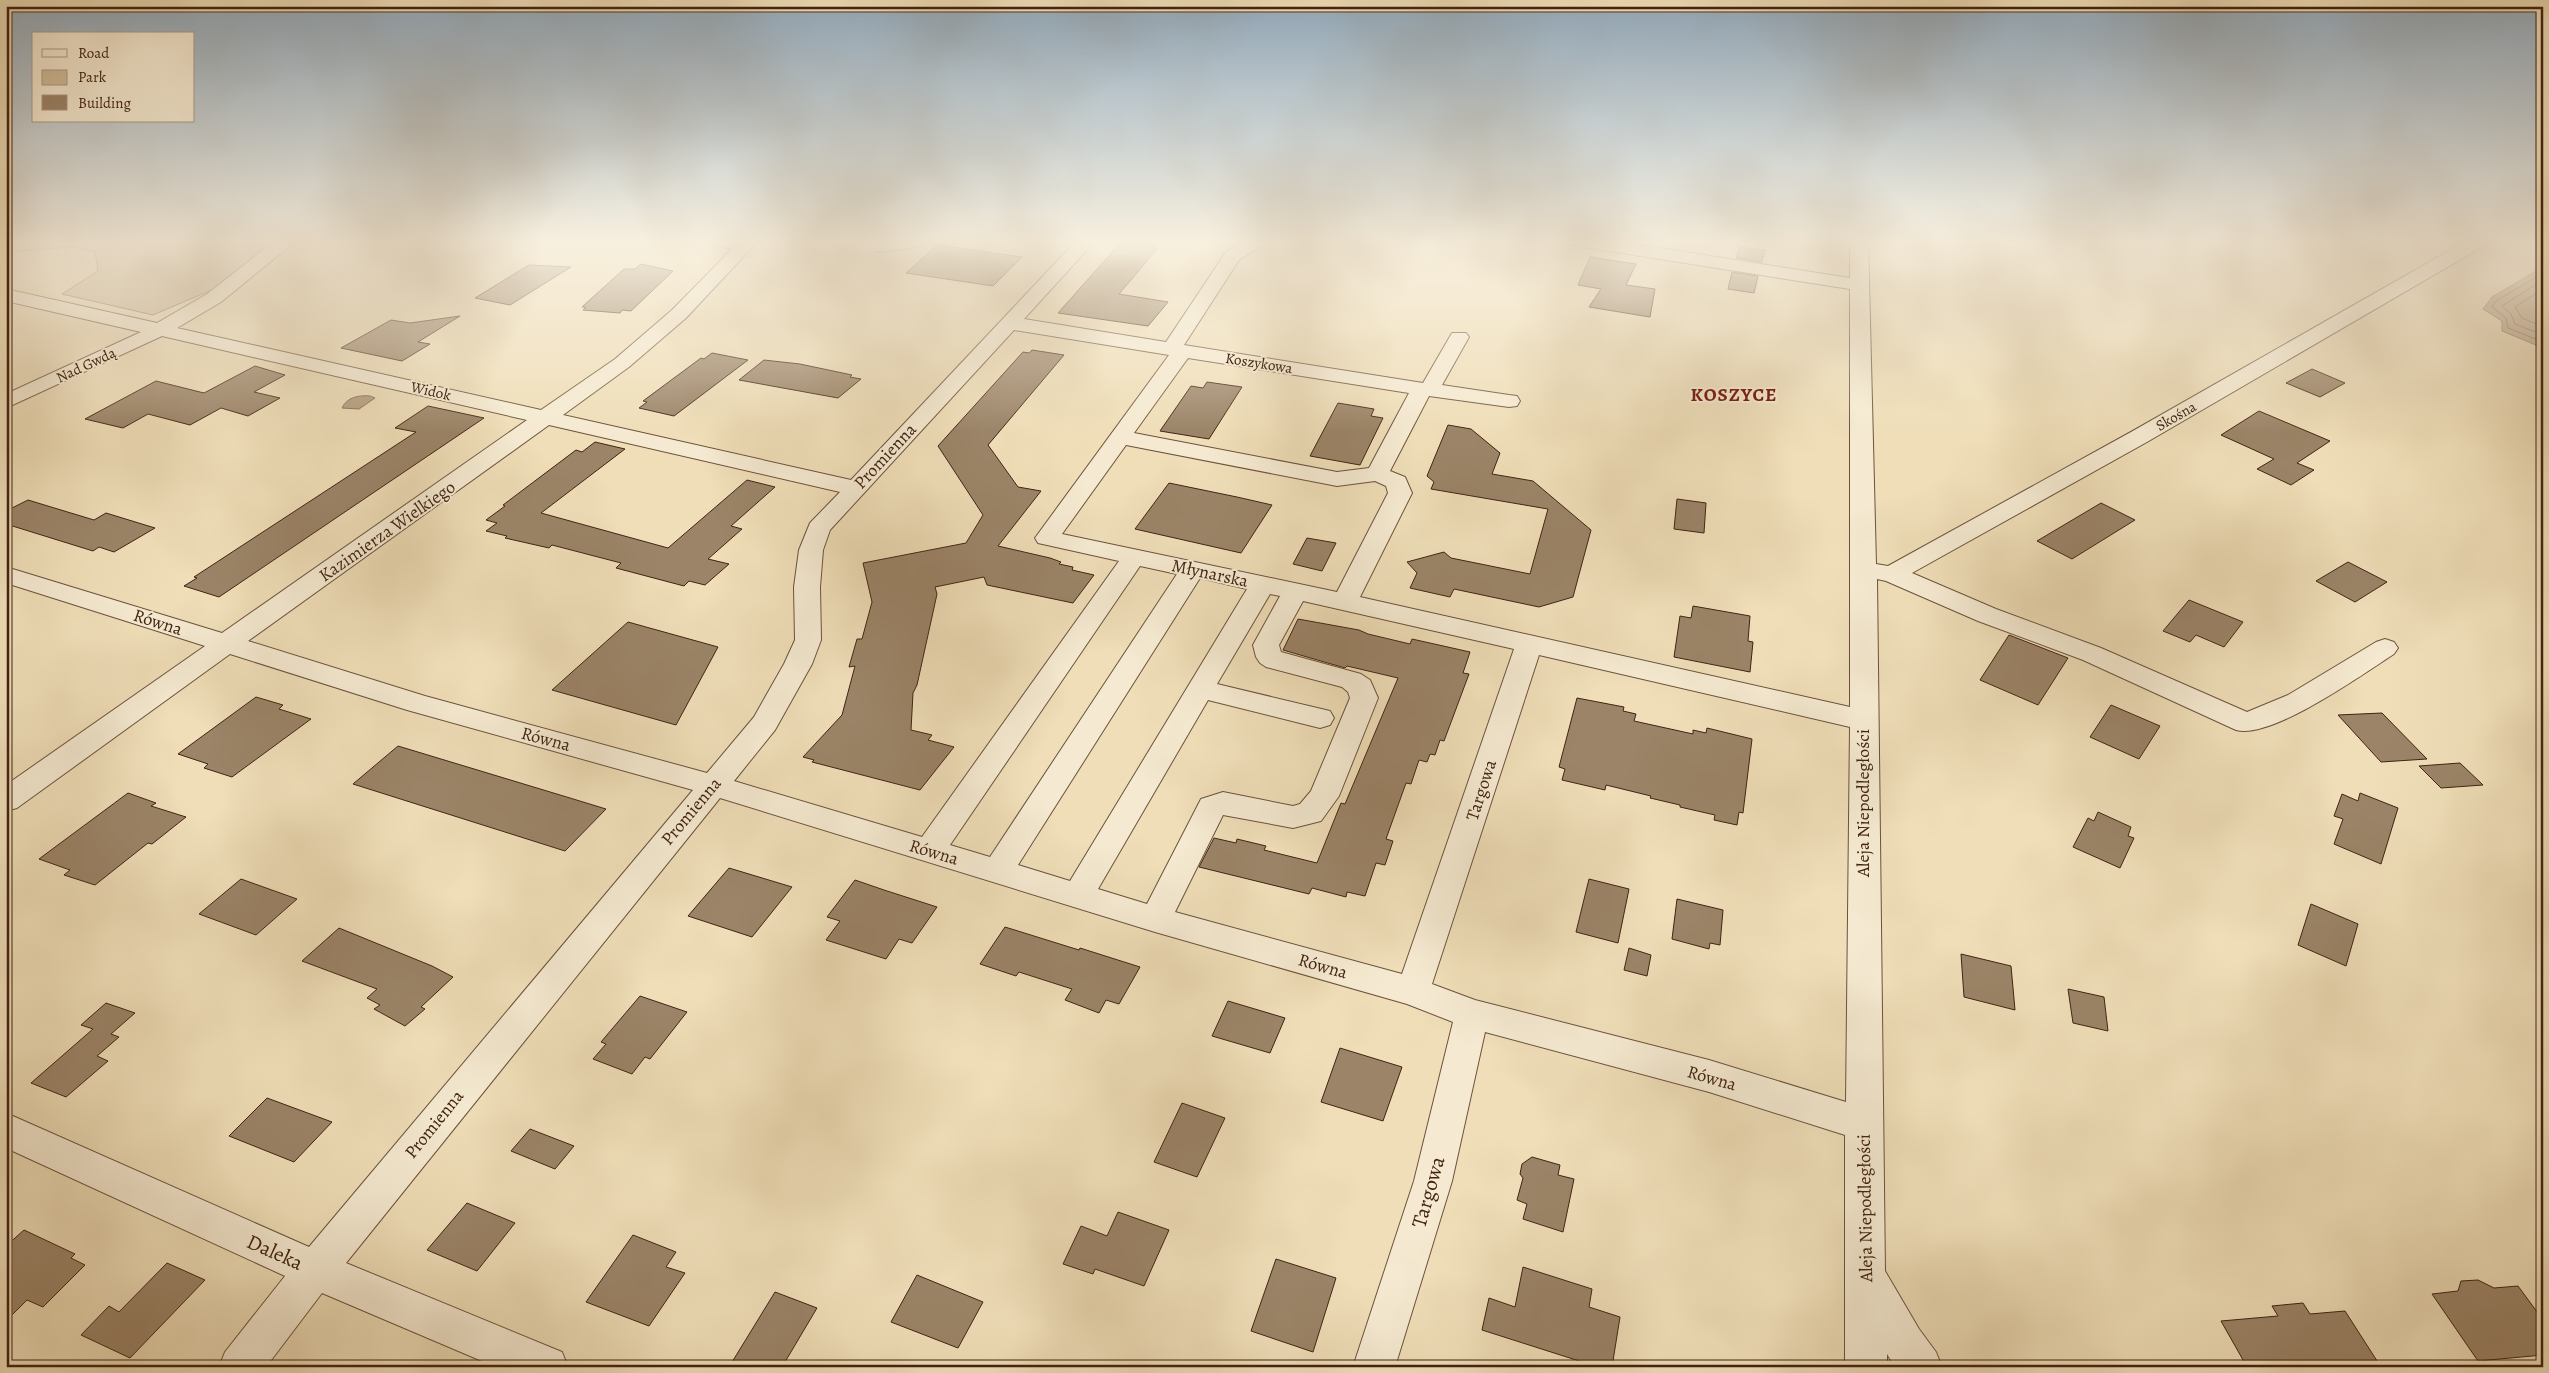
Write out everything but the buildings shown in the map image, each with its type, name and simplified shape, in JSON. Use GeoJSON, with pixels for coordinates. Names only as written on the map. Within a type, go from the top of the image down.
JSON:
{"type":"FeatureCollection","features":[{"type":"Feature","properties":{"kind":"street","name":"Widok"},"geometry":{"type":"LineString","coordinates":[[46,304],[854,488]]}},
{"type":"Feature","properties":{"kind":"street","name":"Nad Gwdą"},"geometry":{"type":"LineString","coordinates":[[6,402],[160,330],[204,304]]}},
{"type":"Feature","properties":{"kind":"street","name":"Kazimierza Wielkiego"},"geometry":{"type":"LineString","coordinates":[[6,800],[547,418],[622,363],[668,325],[689,304]]}},
{"type":"Feature","properties":{"kind":"street","name":"Promienna"},"geometry":{"type":"LineString","coordinates":[[240,1367],[315,1270],[712,785],[766,723],[798,664],[808,640],[807,587],[811,550],[819,528],[854,488],[1028,304]]}},
{"type":"Feature","properties":{"kind":"street","name":"Młynarska"},"geometry":{"type":"LineString","coordinates":[[1202,304],[1176,350],[1120,437],[1047,538],[1296,591],[1863,720]]}},
{"type":"Feature","properties":{"kind":"street","name":"Aleja Niepodległości"},"geometry":{"type":"LineString","coordinates":[[1862,304],[1878,572],[1863,720],[1866,1367]]}},
{"type":"Feature","properties":{"kind":"street","name":"Skośna"},"geometry":{"type":"LineString","coordinates":[[1878,572],[2148,432],[2370,304]]}},
{"type":"Feature","properties":{"kind":"street","name":"Koszykowa"},"geometry":{"type":"LineString","coordinates":[[1010,324],[1426,390],[1509,401]]}},
{"type":"Feature","properties":{"kind":"street"},"geometry":{"type":"LineString","coordinates":[[1377,474],[1459,337]]}},
{"type":"Feature","properties":{"kind":"street"},"geometry":{"type":"LineString","coordinates":[[1120,437],[1337,479],[1377,474],[1397,482],[1400,492],[1345,602]]}},
{"type":"Feature","properties":{"kind":"street"},"geometry":{"type":"LineString","coordinates":[[930,850],[1134,557]]}},
{"type":"Feature","properties":{"kind":"street"},"geometry":{"type":"LineString","coordinates":[[998,871],[1193,569]]}},
{"type":"Feature","properties":{"kind":"street"},"geometry":{"type":"LineString","coordinates":[[1878,572],[2092,654],[2246,722],[2298,702],[2385,648]]}},
{"type":"Feature","properties":{"kind":"street","name":"Równa"},"geometry":{"type":"LineString","coordinates":[[6,575],[417,703],[712,785],[1155,920],[1413,991],[1472,1014],[1709,1076],[1864,1124]]}},
{"type":"Feature","properties":{"kind":"street"},"geometry":{"type":"LineString","coordinates":[[1078,896],[1263,584]]}},
{"type":"Feature","properties":{"kind":"street"},"geometry":{"type":"LineString","coordinates":[[1155,920],[1212,807],[1223,803],[1293,817],[1310,813],[1324,796],[1364,698],[1360,687],[1351,680],[1276,662],[1270,657],[1266,645],[1296,591]]}},
{"type":"Feature","properties":{"kind":"street","name":"Targowa"},"geometry":{"type":"LineString","coordinates":[[1413,991],[1529,645]]}},
{"type":"Feature","properties":{"kind":"street"},"geometry":{"type":"LineString","coordinates":[[1199,689],[1320,718]]}},
{"type":"Feature","properties":{"kind":"street","name":"Targowa"},"geometry":{"type":"LineString","coordinates":[[1374,1367],[1433,1181],[1472,1014]]}},
{"type":"Feature","properties":{"kind":"street","name":"Daleka"},"geometry":{"type":"LineString","coordinates":[[6,1130],[315,1270],[547,1367]]}},
{"type":"Feature","properties":{"kind":"street"},"geometry":{"type":"LineString","coordinates":[[1866,1276],[1904,1344],[1921,1367]]}},
{"type":"Feature","properties":{"kind":"green space"},"geometry":{"type":"Polygon","coordinates":[[[106,304],[178,304],[153,315],[106,304]]]}},
{"type":"Feature","properties":{"kind":"water"},"geometry":{"type":"Polygon","coordinates":[[[2487,304],[2543,304],[2543,348],[2502,331],[2502,321],[2483,309],[2487,304]]]}},
{"type":"Feature","properties":{"kind":"water"},"geometry":{"type":"Polygon","coordinates":[[[370,396],[375,398],[359,409],[342,408],[347,401],[354,398],[370,396]]]}},
{"type":"Feature","properties":{"kind":"district","name":"KOSZYCE"},"geometry":{"type":"Point","coordinates":[1734,394]}}]}
